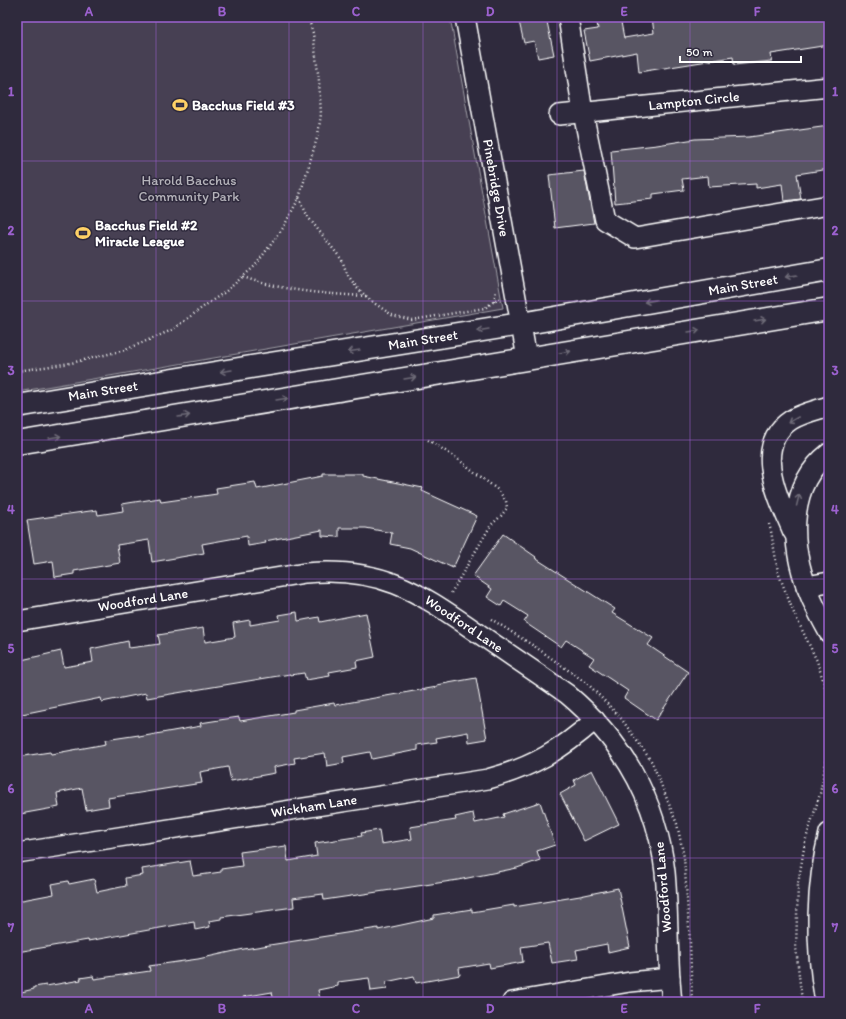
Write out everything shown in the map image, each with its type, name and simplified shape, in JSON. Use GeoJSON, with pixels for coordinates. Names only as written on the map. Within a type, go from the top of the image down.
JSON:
{"type":"FeatureCollection","features":[{"type":"Feature","properties":{"kind":"main road","name":"Main Street"},"geometry":{"type":"LineString","coordinates":[[17,406],[521,324],[829,270]]}},
{"type":"Feature","properties":{"kind":"main road"},"geometry":{"type":"LineString","coordinates":[[17,443],[829,309]]}},
{"type":"Feature","properties":{"kind":"street","name":"Pinebridge Drive"},"geometry":{"type":"LineString","coordinates":[[465,17],[527,358]]}},
{"type":"Feature","properties":{"kind":"street"},"geometry":{"type":"LineString","coordinates":[[568,17],[583,113],[605,220],[635,238],[829,205]]}},
{"type":"Feature","properties":{"kind":"street","name":"Lampton Circle"},"geometry":{"type":"LineString","coordinates":[[559,115],[829,87]]}},
{"type":"Feature","properties":{"kind":"street"},"geometry":{"type":"LineString","coordinates":[[796,539],[774,488],[770,462],[771,448],[780,430],[791,420],[829,406]]}},
{"type":"Feature","properties":{"kind":"street"},"geometry":{"type":"LineString","coordinates":[[829,453],[811,471],[800,492],[796,509],[796,539],[801,568],[806,586],[829,633]]}},
{"type":"Feature","properties":{"kind":"street","name":"Woodford Lane"},"geometry":{"type":"LineString","coordinates":[[17,621],[305,573],[331,571],[362,574],[382,578],[402,585],[429,600],[553,683],[581,706],[610,737],[631,768],[643,789],[656,824],[661,848],[665,872],[672,1002]]}},
{"type":"Feature","properties":{"kind":"street"},"geometry":{"type":"LineString","coordinates":[[806,586],[829,582]]}},
{"type":"Feature","properties":{"kind":"street","name":"Wickham Lane"},"geometry":{"type":"LineString","coordinates":[[17,853],[488,779],[504,775],[540,760],[569,742],[595,720]]}},
{"type":"Feature","properties":{"kind":"street"},"geometry":{"type":"LineString","coordinates":[[825,1002],[819,955],[818,911],[821,874],[829,833]]}},
{"type":"Feature","properties":{"kind":"street"},"geometry":{"type":"LineString","coordinates":[[512,1002],[630,982],[670,978]]}},
{"type":"Feature","properties":{"kind":"path"},"geometry":{"type":"LineString","coordinates":[[17,371],[71,363],[125,350],[172,330],[225,292],[255,266],[283,228],[299,198],[318,135],[321,114],[313,33],[308,17]]}},
{"type":"Feature","properties":{"kind":"path"},"geometry":{"type":"LineString","coordinates":[[299,198],[308,217],[342,260],[347,274],[357,288],[392,315],[412,320],[485,308],[497,299],[516,296]]}},
{"type":"Feature","properties":{"kind":"path"},"geometry":{"type":"LineString","coordinates":[[243,277],[265,285],[319,294],[366,296]]}},
{"type":"Feature","properties":{"kind":"path"},"geometry":{"type":"LineString","coordinates":[[428,440],[455,457],[498,490],[506,501],[507,508],[491,526],[451,593],[455,596]]}},
{"type":"Feature","properties":{"kind":"green space","name":"Harold Bacchus Community Park"},"geometry":{"type":"Polygon","coordinates":[[[17,17],[450,17],[503,308],[17,392],[17,17]]]}},
{"type":"Feature","properties":{"kind":"building"},"geometry":{"type":"Polygon","coordinates":[[[518,17],[546,17],[554,55],[538,58],[534,41],[524,43],[518,17]]]}},
{"type":"Feature","properties":{"kind":"building"},"geometry":{"type":"Polygon","coordinates":[[[596,17],[620,17],[624,38],[654,33],[652,17],[698,17],[699,21],[724,17],[829,17],[829,45],[771,54],[772,61],[734,65],[733,57],[639,72],[637,52],[590,61],[584,31],[598,29],[596,17]]]}},
{"type":"Feature","properties":{"kind":"building"},"geometry":{"type":"Polygon","coordinates":[[[829,126],[829,169],[797,174],[801,199],[784,201],[782,184],[756,188],[756,184],[709,187],[708,176],[682,179],[684,190],[653,194],[653,199],[615,203],[611,150],[695,139],[749,137],[829,126]]]}},
{"type":"Feature","properties":{"kind":"building"},"geometry":{"type":"Polygon","coordinates":[[[584,171],[594,223],[555,228],[549,175],[584,171]]]}},
{"type":"Feature","properties":{"kind":"building"},"geometry":{"type":"Polygon","coordinates":[[[323,474],[363,474],[363,476],[423,488],[422,491],[477,516],[453,568],[410,548],[390,544],[392,533],[366,528],[339,528],[339,537],[322,536],[322,530],[265,541],[266,543],[248,546],[247,536],[202,544],[204,553],[152,562],[149,540],[117,545],[120,563],[74,571],[74,574],[55,577],[53,561],[34,564],[27,520],[97,510],[98,515],[123,511],[122,504],[160,498],[161,502],[217,494],[216,488],[255,482],[257,489],[323,476],[323,474]]]}},
{"type":"Feature","properties":{"kind":"building"},"geometry":{"type":"Polygon","coordinates":[[[503,534],[536,557],[535,558],[615,609],[612,613],[653,638],[648,645],[688,672],[656,720],[624,698],[628,691],[589,665],[594,658],[566,640],[561,647],[524,622],[528,616],[504,601],[501,606],[487,597],[492,589],[473,576],[503,534]]]}},
{"type":"Feature","properties":{"kind":"building"},"geometry":{"type":"Polygon","coordinates":[[[297,612],[298,621],[319,617],[320,622],[366,613],[375,657],[356,661],[357,667],[329,672],[330,676],[306,680],[304,673],[290,674],[147,698],[146,693],[102,702],[101,698],[17,715],[17,661],[61,651],[64,667],[93,662],[91,649],[128,641],[129,648],[160,644],[158,635],[203,628],[205,642],[235,637],[233,623],[250,620],[250,625],[280,620],[279,615],[297,612]]]}},
{"type":"Feature","properties":{"kind":"building"},"geometry":{"type":"Polygon","coordinates":[[[476,678],[487,739],[469,742],[468,732],[436,738],[437,742],[417,745],[417,750],[372,759],[370,752],[343,757],[344,763],[327,766],[325,753],[294,758],[295,763],[274,767],[275,773],[231,781],[228,767],[200,772],[202,783],[108,798],[109,806],[86,810],[82,788],[57,793],[59,807],[20,814],[17,797],[17,757],[50,752],[51,754],[106,744],[105,740],[139,735],[139,737],[201,726],[200,723],[239,717],[240,721],[294,712],[294,710],[334,703],[335,705],[437,687],[437,685],[476,678]]]}},
{"type":"Feature","properties":{"kind":"building"},"geometry":{"type":"Polygon","coordinates":[[[592,770],[619,824],[584,841],[560,794],[576,785],[574,780],[592,770]]]}},
{"type":"Feature","properties":{"kind":"building"},"geometry":{"type":"Polygon","coordinates":[[[540,802],[555,845],[537,851],[540,860],[517,868],[458,880],[324,900],[323,894],[293,898],[294,907],[221,917],[221,919],[209,921],[210,927],[195,930],[194,922],[17,952],[17,901],[54,894],[52,884],[68,881],[69,884],[94,879],[97,892],[126,886],[125,878],[143,875],[142,869],[190,861],[193,876],[221,872],[221,869],[242,866],[240,852],[286,846],[288,861],[317,856],[315,843],[362,836],[361,833],[379,830],[381,844],[412,839],[410,827],[456,820],[455,817],[473,813],[475,823],[504,817],[503,814],[540,802]]]}},
{"type":"Feature","properties":{"kind":"building"},"geometry":{"type":"Polygon","coordinates":[[[618,888],[630,947],[608,952],[607,944],[576,950],[578,959],[552,963],[548,943],[521,947],[523,962],[490,968],[489,963],[459,968],[460,975],[416,983],[414,976],[386,982],[387,989],[371,991],[369,978],[338,982],[338,986],[318,990],[320,999],[301,1002],[274,1002],[272,992],[243,997],[244,1002],[17,1002],[17,993],[34,989],[34,987],[81,980],[80,978],[93,976],[94,979],[150,971],[149,966],[198,959],[244,949],[378,928],[378,930],[434,918],[434,915],[472,909],[472,912],[514,905],[514,907],[618,888]]]}},
{"type":"Feature","properties":{"kind":"place","name":"Bacchus Field #3"},"geometry":{"type":"Point","coordinates":[180,105]}},
{"type":"Feature","properties":{"kind":"place","name":"Bacchus Field #2 Miracle League"},"geometry":{"type":"Point","coordinates":[83,233]}}]}
